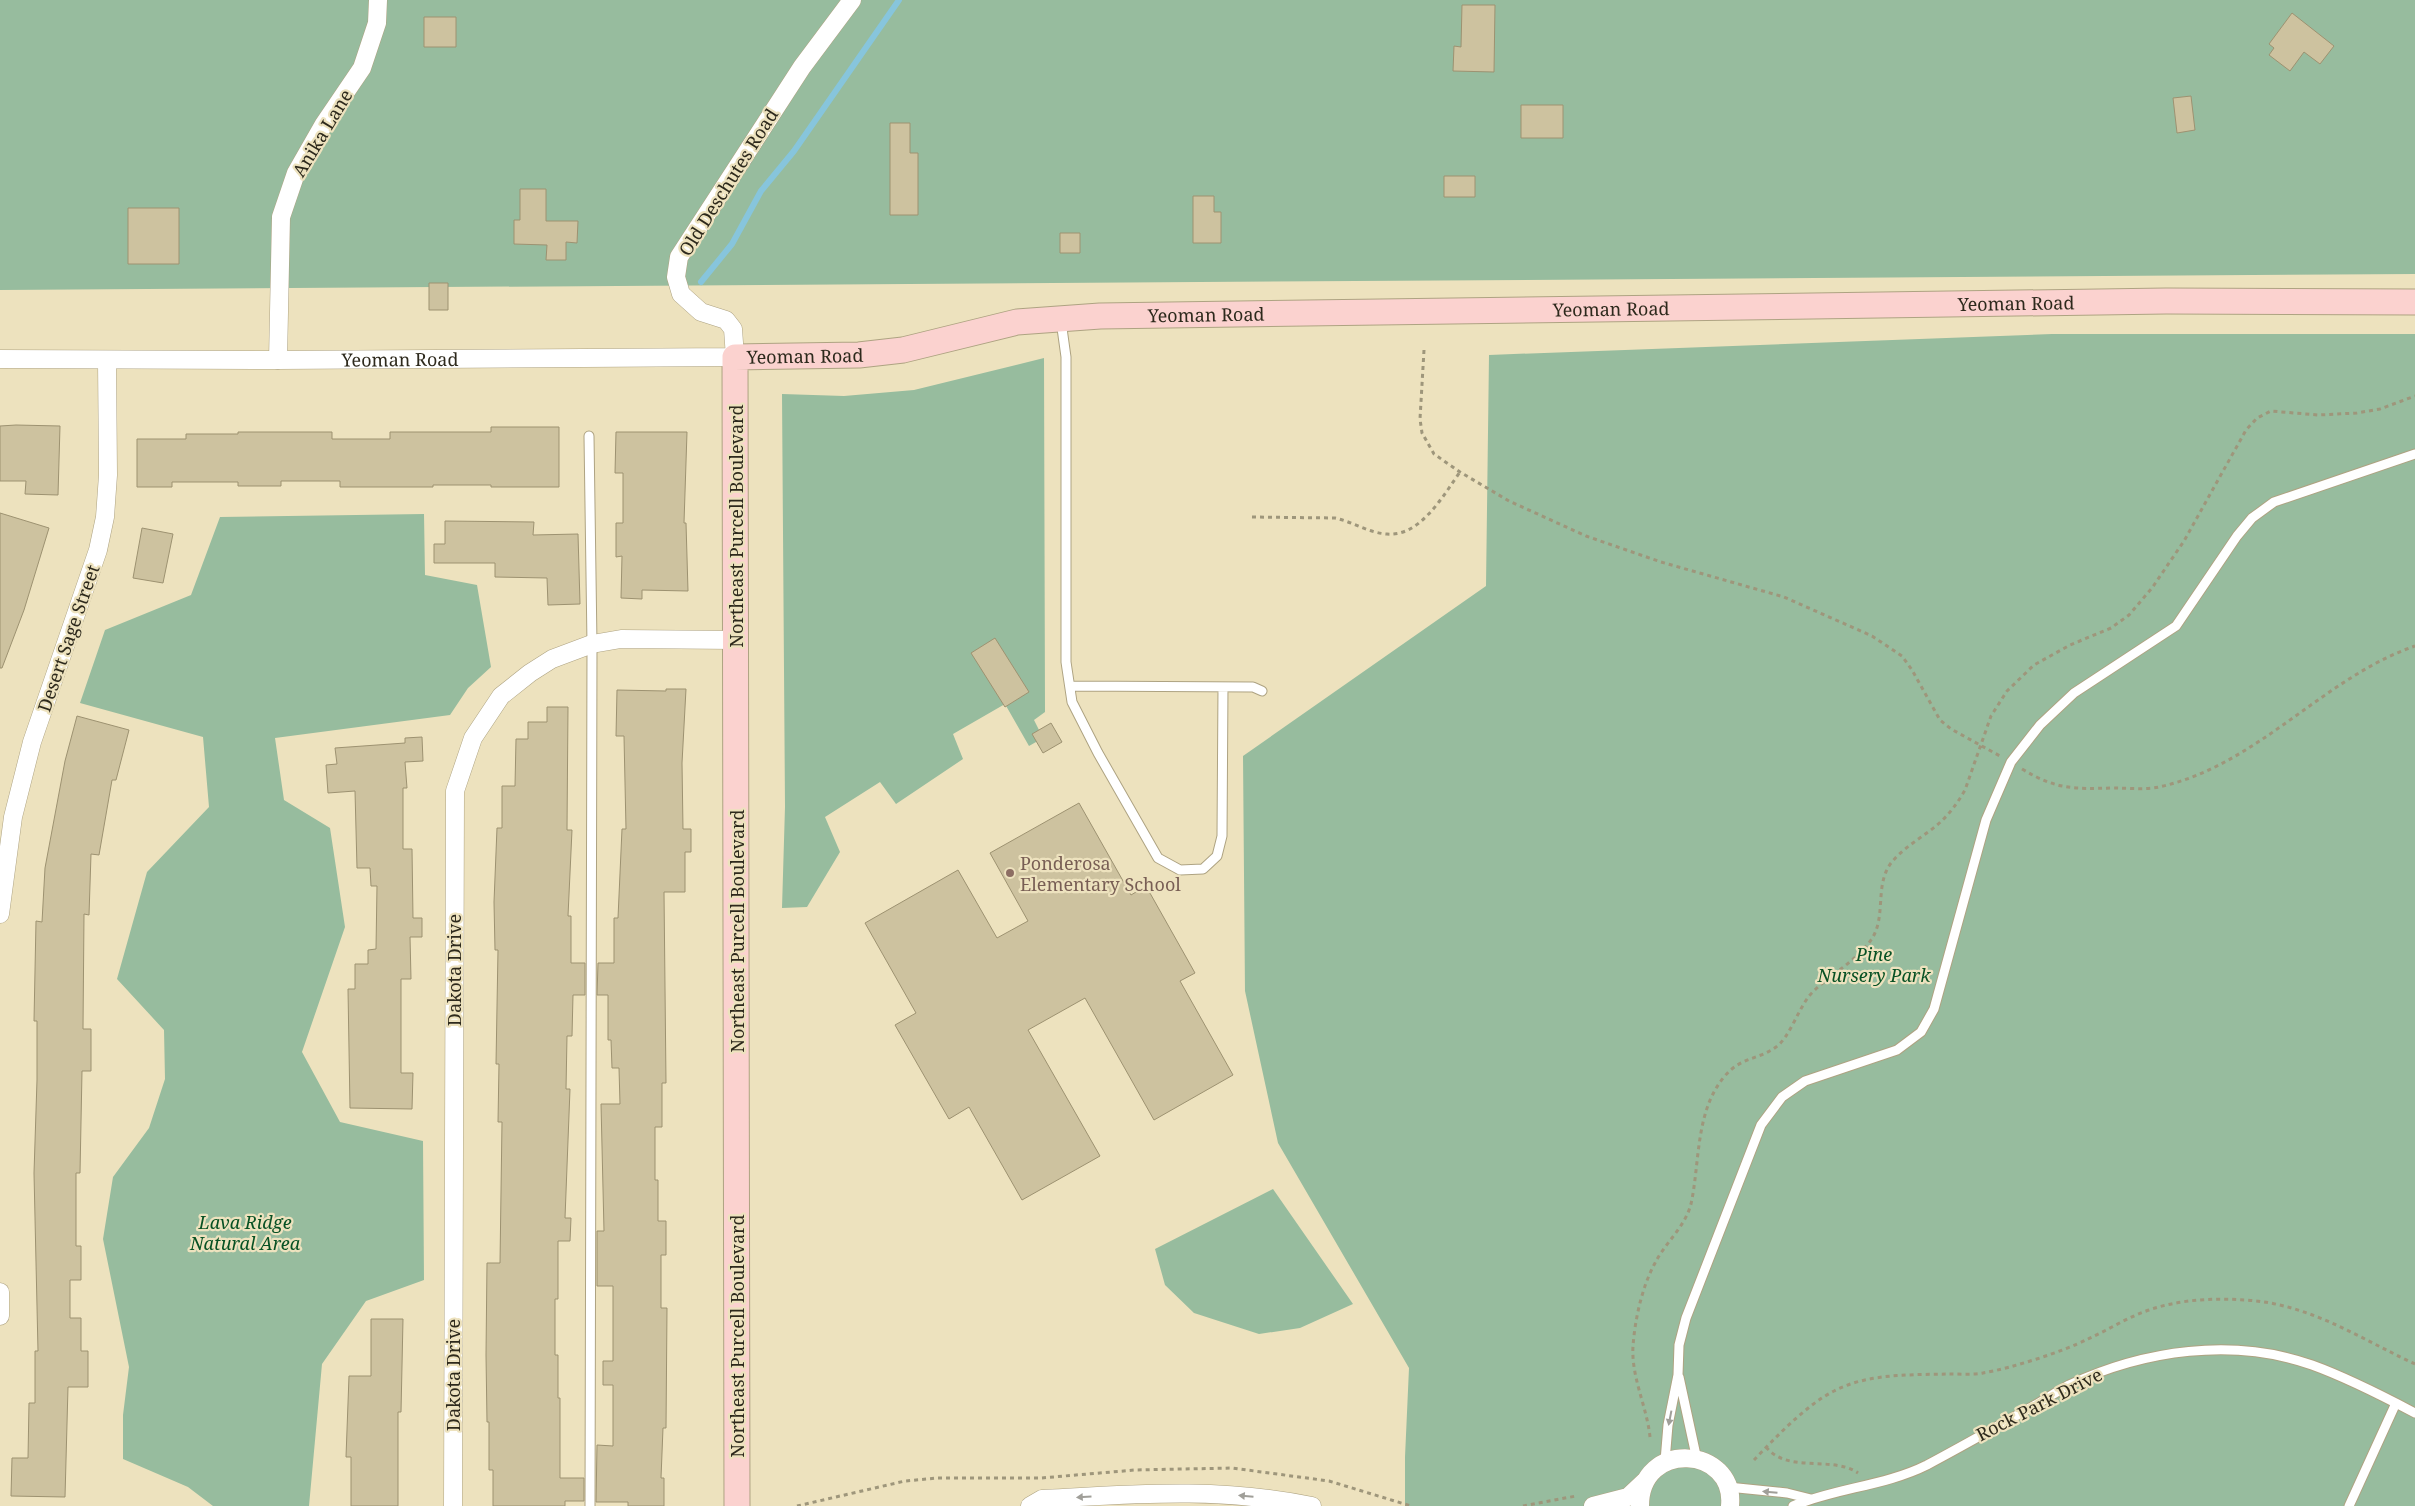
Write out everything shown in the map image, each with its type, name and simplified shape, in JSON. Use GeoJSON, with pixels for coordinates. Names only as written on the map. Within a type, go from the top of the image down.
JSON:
{"type":"FeatureCollection","features":[{"type":"Feature","properties":{"kind":"street","name":"Anika Lane"},"geometry":{"type":"LineString","coordinates":[[278,360],[281,217],[296,172],[324,124],[362,68],[377,23],[378,0]]}},
{"type":"Feature","properties":{"kind":"street","name":"Old Deschutes Road"},"geometry":{"type":"LineString","coordinates":[[735,357],[733,329],[726,320],[701,312],[681,294],[676,277],[679,257],[802,67],[852,0]]}},
{"type":"Feature","properties":{"kind":"street","name":"Yeoman Road"},"geometry":{"type":"LineString","coordinates":[[0,359],[278,360],[859,356],[903,350],[1017,322],[1061,318],[2166,300],[2415,302]]}},
{"type":"Feature","properties":{"kind":"street","name":"Northeast Purcell Boulevard"},"geometry":{"type":"LineString","coordinates":[[735,357],[737,1506]]}},
{"type":"Feature","properties":{"kind":"street","name":"Desert Sage Street"},"geometry":{"type":"LineString","coordinates":[[0,914],[13,817],[32,742],[98,550],[105,517],[108,474],[107,360]]}},
{"type":"Feature","properties":{"kind":"street","name":"Dakota Drive"},"geometry":{"type":"LineString","coordinates":[[453,1506],[455,791],[474,738],[501,696],[552,658],[592,644],[621,639],[736,640]]}},
{"type":"Feature","properties":{"kind":"street"},"geometry":{"type":"LineString","coordinates":[[0,1292],[0,1316]]}},
{"type":"Feature","properties":{"kind":"street"},"geometry":{"type":"LineString","coordinates":[[1586,1501],[1628,1497],[1644,1482],[1652,1471],[1665,1461],[1680,1458],[1697,1460],[1712,1465],[1722,1474],[1728,1486],[1730,1506]]}},
{"type":"Feature","properties":{"kind":"street"},"geometry":{"type":"LineString","coordinates":[[1640,1506],[1640,1494],[1644,1482]]}},
{"type":"Feature","properties":{"kind":"street"},"geometry":{"type":"LineString","coordinates":[[1030,1506],[1042,1499],[1168,1492],[1247,1496],[1312,1506]]}},
{"type":"Feature","properties":{"kind":"lane"},"geometry":{"type":"LineString","coordinates":[[1061,318],[1066,357],[1066,662],[1072,702],[1098,753],[1158,858],[1180,870],[1203,869],[1217,856],[1222,836],[1223,687]]}},
{"type":"Feature","properties":{"kind":"lane"},"geometry":{"type":"LineString","coordinates":[[589,436],[592,644],[590,1506]]}},
{"type":"Feature","properties":{"kind":"lane"},"geometry":{"type":"LineString","coordinates":[[1665,1461],[1668,1425],[1678,1375],[1679,1345],[1686,1318],[1761,1125],[1782,1097],[1805,1081],[1897,1050],[1921,1032],[1934,1009],[1986,820],[2011,762],[2040,725],[2074,693],[2176,626],[2252,518],[2274,502],[2415,454]]}},
{"type":"Feature","properties":{"kind":"lane"},"geometry":{"type":"LineString","coordinates":[[1070,686],[1254,687],[1262,691]]}},
{"type":"Feature","properties":{"kind":"lane","name":"Rock Park Drive"},"geometry":{"type":"LineString","coordinates":[[1793,1506],[1811,1499],[1864,1487],[1926,1466],[2068,1386],[2118,1365],[2158,1356],[2206,1349],[2255,1351],[2310,1364],[2357,1382],[2415,1413]]}},
{"type":"Feature","properties":{"kind":"lane"},"geometry":{"type":"LineString","coordinates":[[1678,1375],[1697,1460]]}},
{"type":"Feature","properties":{"kind":"lane"},"geometry":{"type":"LineString","coordinates":[[2349,1506],[2396,1403]]}},
{"type":"Feature","properties":{"kind":"lane","name":"Rock Park Drive"},"geometry":{"type":"LineString","coordinates":[[1728,1486],[1787,1493],[1811,1499]]}},
{"type":"Feature","properties":{"kind":"path"},"geometry":{"type":"LineString","coordinates":[[1424,350],[1420,419],[1422,433],[1434,454],[1460,472],[1509,501],[1586,536],[1661,562],[1784,597],[1872,636],[1902,656],[1940,720],[1952,729],[2042,780],[2057,786],[2078,789],[2158,787],[2197,774],[2237,756],[2367,668],[2415,646]]}},
{"type":"Feature","properties":{"kind":"path"},"geometry":{"type":"LineString","coordinates":[[1651,1442],[1633,1357],[1637,1319],[1654,1264],[1683,1222],[1690,1205],[1702,1129],[1711,1100],[1723,1078],[1734,1066],[1778,1046],[1811,994],[1870,942],[1880,919],[1882,882],[1885,871],[1911,844],[1950,813],[1965,790],[1996,704],[2034,665],[2070,645],[2111,628],[2129,615],[2152,588],[2184,541],[2246,430],[2257,418],[2271,411],[2318,415],[2357,413],[2380,409],[2415,396]]}},
{"type":"Feature","properties":{"kind":"path"},"geometry":{"type":"LineString","coordinates":[[1252,517],[1336,518],[1348,520],[1372,531],[1399,534],[1413,528],[1428,513],[1460,472]]}},
{"type":"Feature","properties":{"kind":"path"},"geometry":{"type":"LineString","coordinates":[[1754,1460],[1802,1414],[1834,1391],[1861,1382],[1892,1376],[1982,1374],[2085,1341],[2149,1310],[2180,1302],[2214,1299],[2248,1300],[2284,1305],[2345,1327],[2415,1364]]}},
{"type":"Feature","properties":{"kind":"path"},"geometry":{"type":"LineString","coordinates":[[1766,1447],[1776,1455],[1789,1460],[1852,1468],[1860,1474],[1864,1487]]}},
{"type":"Feature","properties":{"kind":"path"},"geometry":{"type":"LineString","coordinates":[[1523,1506],[1586,1501]]}},
{"type":"Feature","properties":{"kind":"green space"},"geometry":{"type":"Polygon","coordinates":[[[0,0],[2415,0],[2415,274],[0,290],[0,0]]]}},
{"type":"Feature","properties":{"kind":"green space","name":"Pine Nursery Park"},"geometry":{"type":"Polygon","coordinates":[[[2052,334],[2415,334],[2415,1506],[1405,1506],[1409,1368],[1278,1143],[1245,991],[1243,756],[1486,586],[1489,355],[2052,334]]]}},
{"type":"Feature","properties":{"kind":"green space"},"geometry":{"type":"Polygon","coordinates":[[[1044,358],[1045,712],[1034,720],[1043,738],[1029,746],[1005,704],[953,734],[963,759],[896,804],[880,782],[825,817],[840,852],[807,907],[782,908],[785,807],[782,394],[844,396],[914,390],[1044,358]]]}},
{"type":"Feature","properties":{"kind":"green space","name":"Lava Ridge Natural Area"},"geometry":{"type":"Polygon","coordinates":[[[424,514],[425,575],[477,585],[491,667],[468,688],[450,715],[275,738],[284,800],[330,828],[345,927],[302,1052],[340,1122],[423,1141],[424,1280],[366,1301],[322,1364],[309,1506],[213,1506],[188,1487],[123,1459],[123,1415],[129,1367],[103,1239],[113,1177],[149,1128],[165,1079],[164,1030],[117,979],[147,872],[209,807],[203,737],[80,703],[105,630],[191,595],[220,517],[424,514]]]}},
{"type":"Feature","properties":{"kind":"green space"},"geometry":{"type":"Polygon","coordinates":[[[1273,1189],[1353,1304],[1300,1328],[1259,1334],[1194,1313],[1165,1285],[1155,1249],[1273,1189]]]}},
{"type":"Feature","properties":{"kind":"building"},"geometry":{"type":"Polygon","coordinates":[[[1462,5],[1495,5],[1494,72],[1453,71],[1454,46],[1461,47],[1462,5]]]}},
{"type":"Feature","properties":{"kind":"building"},"geometry":{"type":"Polygon","coordinates":[[[2292,13],[2334,46],[2320,64],[2304,52],[2290,71],[2269,55],[2274,48],[2269,44],[2292,13]]]}},
{"type":"Feature","properties":{"kind":"building"},"geometry":{"type":"Polygon","coordinates":[[[424,17],[456,17],[456,47],[424,47],[424,17]]]}},
{"type":"Feature","properties":{"kind":"building"},"geometry":{"type":"Polygon","coordinates":[[[2191,96],[2195,130],[2177,133],[2173,98],[2191,96]]]}},
{"type":"Feature","properties":{"kind":"building"},"geometry":{"type":"Polygon","coordinates":[[[1521,105],[1563,105],[1563,138],[1521,138],[1521,105]]]}},
{"type":"Feature","properties":{"kind":"building"},"geometry":{"type":"Polygon","coordinates":[[[890,123],[910,123],[910,153],[918,153],[918,215],[890,215],[890,123]]]}},
{"type":"Feature","properties":{"kind":"building"},"geometry":{"type":"Polygon","coordinates":[[[1444,176],[1475,176],[1475,197],[1444,197],[1444,176]]]}},
{"type":"Feature","properties":{"kind":"building"},"geometry":{"type":"Polygon","coordinates":[[[520,189],[546,189],[546,221],[578,221],[577,243],[566,242],[566,260],[546,260],[547,245],[514,244],[514,220],[520,220],[520,189]]]}},
{"type":"Feature","properties":{"kind":"building"},"geometry":{"type":"Polygon","coordinates":[[[1193,196],[1214,196],[1214,212],[1221,212],[1221,243],[1193,243],[1193,196]]]}},
{"type":"Feature","properties":{"kind":"building"},"geometry":{"type":"Polygon","coordinates":[[[128,208],[179,208],[179,264],[128,264],[128,208]]]}},
{"type":"Feature","properties":{"kind":"building"},"geometry":{"type":"Polygon","coordinates":[[[1060,233],[1080,233],[1080,253],[1060,253],[1060,233]]]}},
{"type":"Feature","properties":{"kind":"building"},"geometry":{"type":"Polygon","coordinates":[[[429,283],[448,283],[448,310],[429,310],[429,283]]]}},
{"type":"Feature","properties":{"kind":"building"},"geometry":{"type":"Polygon","coordinates":[[[0,426],[60,426],[58,495],[25,494],[26,481],[0,481],[0,426]]]}},
{"type":"Feature","properties":{"kind":"building"},"geometry":{"type":"Polygon","coordinates":[[[491,427],[559,427],[559,487],[433,485],[433,487],[340,487],[340,481],[281,481],[281,486],[238,486],[238,482],[172,482],[172,487],[137,487],[137,439],[186,439],[186,434],[238,434],[238,432],[332,432],[332,439],[390,439],[390,432],[491,432],[491,427]]]}},
{"type":"Feature","properties":{"kind":"building"},"geometry":{"type":"Polygon","coordinates":[[[616,432],[687,432],[684,523],[686,523],[688,591],[642,590],[642,599],[621,598],[622,556],[616,557],[616,523],[623,523],[623,473],[615,473],[616,432]]]}},
{"type":"Feature","properties":{"kind":"building"},"geometry":{"type":"Polygon","coordinates":[[[0,513],[49,528],[24,610],[2,668],[0,668],[0,513]]]}},
{"type":"Feature","properties":{"kind":"building"},"geometry":{"type":"Polygon","coordinates":[[[445,521],[534,522],[533,535],[578,534],[580,604],[548,605],[547,578],[495,577],[495,563],[434,563],[434,544],[445,544],[445,521]]]}},
{"type":"Feature","properties":{"kind":"building"},"geometry":{"type":"Polygon","coordinates":[[[142,528],[173,534],[163,583],[133,578],[142,528]]]}},
{"type":"Feature","properties":{"kind":"building"},"geometry":{"type":"Polygon","coordinates":[[[995,638],[1029,692],[1005,707],[971,653],[995,638]]]}},
{"type":"Feature","properties":{"kind":"building"},"geometry":{"type":"Polygon","coordinates":[[[666,689],[686,689],[682,763],[683,829],[691,829],[691,852],[685,852],[685,892],[664,892],[666,1083],[662,1083],[662,1127],[655,1127],[655,1180],[658,1180],[658,1221],[666,1221],[666,1255],[661,1255],[661,1308],[667,1308],[666,1428],[663,1428],[661,1478],[664,1478],[664,1506],[628,1506],[628,1502],[596,1502],[597,1445],[613,1446],[613,1385],[603,1385],[603,1361],[613,1361],[613,1286],[597,1286],[597,1231],[604,1231],[601,1104],[620,1104],[619,1068],[612,1068],[611,1040],[608,1040],[608,995],[597,995],[598,963],[614,963],[614,918],[618,918],[622,829],[626,829],[624,736],[616,736],[617,690],[666,691],[666,689]]]}},
{"type":"Feature","properties":{"kind":"building"},"geometry":{"type":"Polygon","coordinates":[[[547,707],[568,707],[567,830],[572,830],[568,916],[571,916],[571,963],[585,963],[585,995],[573,995],[572,1036],[567,1036],[566,1089],[570,1089],[565,1218],[571,1218],[570,1241],[558,1241],[558,1299],[555,1299],[555,1355],[558,1355],[558,1398],[560,1398],[560,1478],[584,1478],[584,1501],[565,1501],[565,1506],[493,1506],[493,1470],[489,1470],[486,1355],[487,1263],[500,1263],[502,1122],[498,1122],[499,1064],[496,1064],[498,950],[495,950],[494,902],[497,828],[502,828],[502,786],[515,786],[516,739],[528,739],[528,722],[547,722],[547,707]]]}},
{"type":"Feature","properties":{"kind":"building"},"geometry":{"type":"Polygon","coordinates":[[[77,716],[129,730],[116,780],[112,780],[99,855],[91,854],[89,915],[84,914],[83,1029],[91,1029],[91,1071],[82,1071],[80,1173],[76,1173],[76,1246],[81,1246],[81,1280],[70,1280],[70,1318],[81,1318],[81,1351],[88,1351],[88,1387],[68,1387],[65,1497],[11,1496],[12,1458],[28,1458],[29,1403],[35,1403],[35,1351],[38,1351],[34,1173],[37,1080],[37,1021],[34,1021],[36,921],[42,922],[45,868],[65,761],[77,716]]]}},
{"type":"Feature","properties":{"kind":"building"},"geometry":{"type":"Polygon","coordinates":[[[1051,723],[1062,742],[1043,753],[1032,734],[1051,723]]]}},
{"type":"Feature","properties":{"kind":"building"},"geometry":{"type":"Polygon","coordinates":[[[422,737],[423,761],[405,762],[407,788],[403,788],[403,849],[412,849],[413,918],[422,918],[422,937],[410,937],[411,979],[401,979],[401,1073],[413,1073],[412,1109],[350,1108],[348,989],[355,989],[355,964],[368,964],[368,950],[376,949],[377,886],[371,886],[370,868],[357,868],[355,791],[328,793],[326,765],[337,764],[335,748],[405,743],[405,738],[422,737]]]}},
{"type":"Feature","properties":{"kind":"building"},"geometry":{"type":"Polygon","coordinates":[[[1079,803],[1131,895],[1146,886],[1195,973],[1180,981],[1233,1075],[1154,1120],[1085,998],[1028,1030],[1100,1156],[1022,1200],[969,1107],[949,1119],[895,1025],[916,1013],[865,923],[958,870],[997,938],[1028,921],[990,853],[1079,803]]]}},
{"type":"Feature","properties":{"kind":"building"},"geometry":{"type":"Polygon","coordinates":[[[371,1319],[403,1319],[401,1412],[398,1412],[398,1506],[351,1506],[351,1457],[346,1457],[349,1376],[371,1376],[371,1319]]]}},
{"type":"Feature","properties":{"kind":"waterway"},"geometry":{"type":"LineString","coordinates":[[701,282],[732,244],[761,191],[794,151],[899,0]]}},
{"type":"Feature","properties":{"kind":"place","name":"Ponderosa Elementary School"},"geometry":{"type":"Point","coordinates":[1010,873]}}]}
